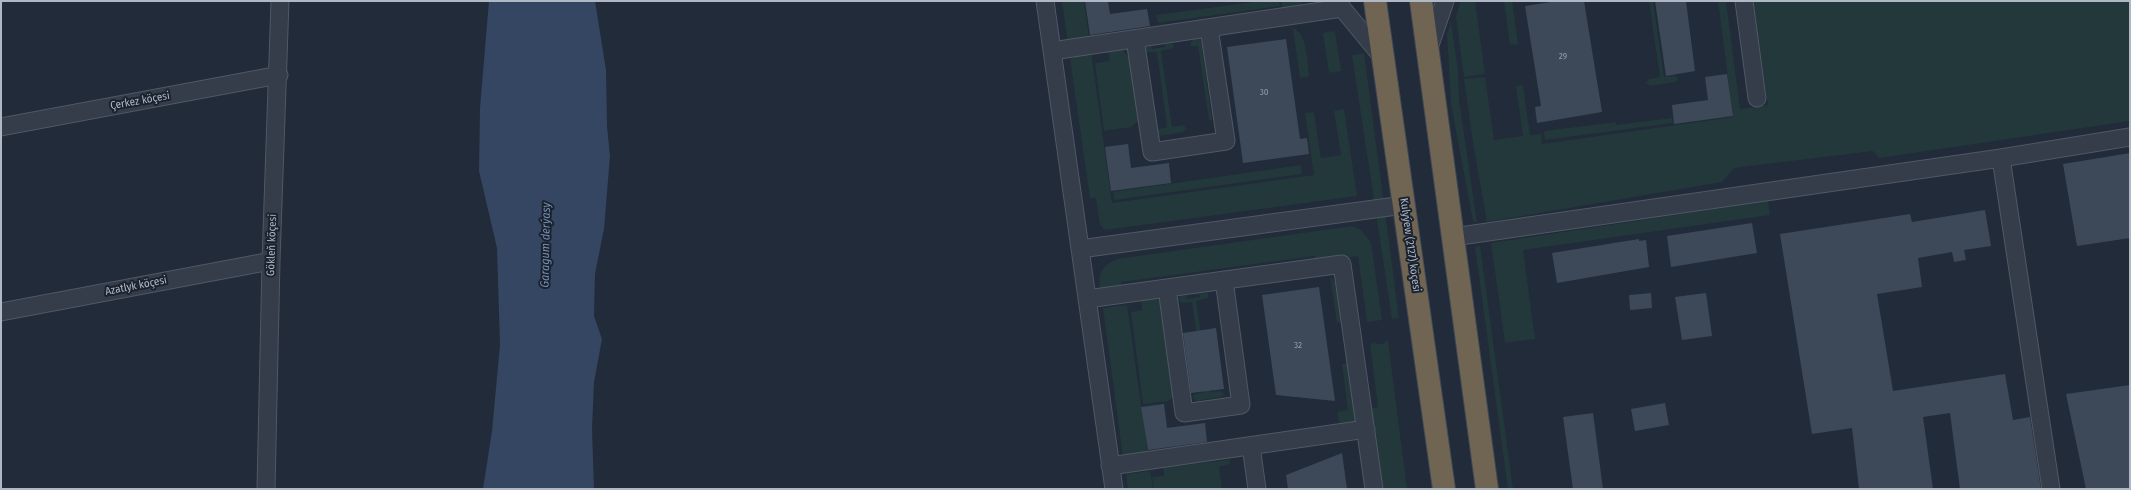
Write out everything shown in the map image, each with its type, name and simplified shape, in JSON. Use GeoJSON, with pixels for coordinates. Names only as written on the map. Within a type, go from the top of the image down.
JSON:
{"type":"FeatureCollection","features":[{"type":"Feature","properties":{"kind":"highway","name":"Kulyýew (2127) köçesi"},"geometry":{"type":"LineString","coordinates":[[1376,1],[1444,489]]}},
{"type":"Feature","properties":{"kind":"highway"},"geometry":{"type":"LineString","coordinates":[[1420,1],[1487,489]]}},
{"type":"Feature","properties":{"kind":"street","name":"Gökleň köçesi"},"geometry":{"type":"LineString","coordinates":[[266,489],[271,261],[279,75],[280,1]]}},
{"type":"Feature","properties":{"kind":"street"},"geometry":{"type":"LineString","coordinates":[[1045,1],[1114,489]]}},
{"type":"Feature","properties":{"kind":"street"},"geometry":{"type":"LineString","coordinates":[[1428,51],[1446,1]]}},
{"type":"Feature","properties":{"kind":"street"},"geometry":{"type":"LineString","coordinates":[[1744,1],[1757,98]]}},
{"type":"Feature","properties":{"kind":"street"},"geometry":{"type":"LineString","coordinates":[[1052,51],[1209,28],[1341,5],[1385,59]]}},
{"type":"Feature","properties":{"kind":"street"},"geometry":{"type":"LineString","coordinates":[[1135,38],[1152,152],[1226,141],[1209,28]]}},
{"type":"Feature","properties":{"kind":"street","name":"Çerkez köçesi"},"geometry":{"type":"LineString","coordinates":[[1,127],[279,75]]}},
{"type":"Feature","properties":{"kind":"street"},"geometry":{"type":"LineString","coordinates":[[1453,237],[2001,158],[2130,137]]}},
{"type":"Feature","properties":{"kind":"street"},"geometry":{"type":"LineString","coordinates":[[2001,158],[2051,489]]}},
{"type":"Feature","properties":{"kind":"street"},"geometry":{"type":"LineString","coordinates":[[1080,248],[1404,205]]}},
{"type":"Feature","properties":{"kind":"street","name":"Azatlyk köçesi"},"geometry":{"type":"LineString","coordinates":[[1,312],[271,261]]}},
{"type":"Feature","properties":{"kind":"street"},"geometry":{"type":"LineString","coordinates":[[1087,299],[1342,264],[1374,489]]}},
{"type":"Feature","properties":{"kind":"street"},"geometry":{"type":"LineString","coordinates":[[1166,288],[1184,413],[1213,410],[1241,406],[1224,280]]}},
{"type":"Feature","properties":{"kind":"street"},"geometry":{"type":"LineString","coordinates":[[1110,466],[1366,430]]}},
{"type":"Feature","properties":{"kind":"street"},"geometry":{"type":"LineString","coordinates":[[1251,446],[1257,489]]}},
{"type":"Feature","properties":{"kind":"green space"},"geometry":{"type":"Polygon","coordinates":[[[1062,1],[1084,1],[1089,38],[1069,40],[1067,38],[1062,1]]]}},
{"type":"Feature","properties":{"kind":"green space"},"geometry":{"type":"Polygon","coordinates":[[[1261,1],[1279,1],[1280,6],[1158,23],[1156,15],[1261,1]]]}},
{"type":"Feature","properties":{"kind":"green space"},"geometry":{"type":"Polygon","coordinates":[[[1281,1],[1301,1],[1302,8],[1282,11],[1281,1]]]}},
{"type":"Feature","properties":{"kind":"green space"},"geometry":{"type":"Polygon","coordinates":[[[1475,1],[1485,74],[1464,77],[1456,17],[1460,2],[1475,1]]]}},
{"type":"Feature","properties":{"kind":"green space"},"geometry":{"type":"Polygon","coordinates":[[[1504,1],[1512,1],[1518,44],[1510,45],[1504,1]]]}},
{"type":"Feature","properties":{"kind":"green space"},"geometry":{"type":"Polygon","coordinates":[[[1649,1],[1653,1],[1664,77],[1676,76],[1678,79],[1675,82],[1650,86],[1646,83],[1649,79],[1660,77],[1649,1]]]}},
{"type":"Feature","properties":{"kind":"green space"},"geometry":{"type":"Polygon","coordinates":[[[1718,1],[1726,1],[1740,109],[1768,105],[1753,1],[2130,1],[2130,121],[1879,158],[1873,151],[1734,168],[1722,182],[1487,222],[1473,143],[1464,79],[1485,77],[1494,140],[1523,136],[1516,86],[1523,85],[1530,135],[1541,134],[1542,144],[1733,117],[1718,1]]]}},
{"type":"Feature","properties":{"kind":"green space"},"geometry":{"type":"Polygon","coordinates":[[[1451,21],[1458,71],[1459,100],[1477,223],[1473,221],[1451,104],[1447,34],[1451,21]]]}},
{"type":"Feature","properties":{"kind":"green space"},"geometry":{"type":"Polygon","coordinates":[[[1293,28],[1302,36],[1304,42],[1309,76],[1300,78],[1293,28]]]}},
{"type":"Feature","properties":{"kind":"green space"},"geometry":{"type":"Polygon","coordinates":[[[1335,31],[1341,71],[1329,73],[1323,33],[1335,31]]]}},
{"type":"Feature","properties":{"kind":"green space"},"geometry":{"type":"Polygon","coordinates":[[[1199,39],[1201,41],[1212,120],[1209,120],[1198,46],[1191,46],[1190,44],[1193,40],[1199,39]]]}},
{"type":"Feature","properties":{"kind":"green space"},"geometry":{"type":"Polygon","coordinates":[[[1165,44],[1173,44],[1174,48],[1161,51],[1172,127],[1183,125],[1186,128],[1183,132],[1159,136],[1156,135],[1156,130],[1167,127],[1157,52],[1144,52],[1143,48],[1151,46],[1152,49],[1165,47],[1165,44]]]}},
{"type":"Feature","properties":{"kind":"green space"},"geometry":{"type":"Polygon","coordinates":[[[1108,49],[1121,49],[1131,59],[1138,121],[1131,127],[1104,131],[1095,63],[1110,61],[1108,49]]]}},
{"type":"Feature","properties":{"kind":"green space"},"geometry":{"type":"Polygon","coordinates":[[[1091,51],[1112,203],[1314,175],[1305,113],[1314,112],[1321,158],[1341,155],[1334,111],[1344,109],[1357,196],[1105,230],[1100,225],[1096,198],[1090,198],[1070,59],[1091,51]]]}},
{"type":"Feature","properties":{"kind":"green space"},"geometry":{"type":"Polygon","coordinates":[[[1364,53],[1399,318],[1392,319],[1352,55],[1364,53]]]}},
{"type":"Feature","properties":{"kind":"green space"},"geometry":{"type":"Polygon","coordinates":[[[1672,118],[1673,123],[1545,140],[1544,131],[1616,122],[1616,125],[1672,118]]]}},
{"type":"Feature","properties":{"kind":"green space"},"geometry":{"type":"Polygon","coordinates":[[[1301,165],[1302,174],[1114,200],[1113,192],[1301,165]]]}},
{"type":"Feature","properties":{"kind":"green space"},"geometry":{"type":"Polygon","coordinates":[[[1768,201],[1770,215],[1523,250],[1535,339],[1505,343],[1491,243],[1768,201]]]}},
{"type":"Feature","properties":{"kind":"green space"},"geometry":{"type":"Polygon","coordinates":[[[1352,226],[1361,230],[1371,242],[1382,320],[1367,322],[1358,256],[1316,262],[1315,256],[1121,282],[1121,289],[1100,291],[1099,280],[1101,272],[1107,265],[1117,259],[1352,226]]]}},
{"type":"Feature","properties":{"kind":"green space"},"geometry":{"type":"Polygon","coordinates":[[[1480,246],[1513,489],[1508,489],[1475,247],[1480,246]]]}},
{"type":"Feature","properties":{"kind":"green space"},"geometry":{"type":"Polygon","coordinates":[[[1330,276],[1337,285],[1343,322],[1337,323],[1330,276]]]}},
{"type":"Feature","properties":{"kind":"green space"},"geometry":{"type":"Polygon","coordinates":[[[1199,294],[1208,294],[1208,298],[1196,301],[1210,392],[1220,391],[1224,394],[1221,397],[1197,401],[1193,398],[1193,395],[1205,392],[1192,302],[1182,303],[1178,300],[1180,296],[1186,295],[1187,299],[1200,297],[1199,294]]]}},
{"type":"Feature","properties":{"kind":"green space"},"geometry":{"type":"Polygon","coordinates":[[[1156,299],[1161,302],[1174,397],[1168,401],[1143,404],[1131,312],[1142,310],[1141,300],[1156,299]]]}},
{"type":"Feature","properties":{"kind":"green space"},"geometry":{"type":"Polygon","coordinates":[[[1127,305],[1148,454],[1123,457],[1103,308],[1127,305]]]}},
{"type":"Feature","properties":{"kind":"green space"},"geometry":{"type":"Polygon","coordinates":[[[1385,341],[1388,341],[1407,489],[1377,489],[1366,409],[1378,407],[1370,345],[1374,342],[1376,344],[1384,344],[1385,341]]]}},
{"type":"Feature","properties":{"kind":"green space"},"geometry":{"type":"Polygon","coordinates":[[[1349,363],[1356,419],[1353,424],[1340,427],[1337,412],[1348,410],[1342,364],[1349,363]]]}},
{"type":"Feature","properties":{"kind":"green space"},"geometry":{"type":"Polygon","coordinates":[[[1230,460],[1230,464],[1219,467],[1222,489],[1154,489],[1152,477],[1164,476],[1163,468],[1230,460]]]}},
{"type":"Feature","properties":{"kind":"green space"},"geometry":{"type":"Polygon","coordinates":[[[1150,471],[1153,489],[1128,489],[1126,474],[1150,471]]]}},
{"type":"Feature","properties":{"kind":"water","name":"Garagum derýasy"},"geometry":{"type":"Polygon","coordinates":[[[489,1],[595,1],[606,70],[607,126],[610,156],[604,229],[595,274],[594,316],[602,339],[594,382],[592,429],[594,489],[483,489],[492,431],[500,345],[497,248],[479,171],[480,108],[489,1]]]}},
{"type":"Feature","properties":{"kind":"building"},"geometry":{"type":"Polygon","coordinates":[[[1085,1],[1108,1],[1110,14],[1147,9],[1150,26],[1090,35],[1085,1]]]}},
{"type":"Feature","properties":{"kind":"building"},"geometry":{"type":"Polygon","coordinates":[[[1557,1],[1584,1],[1602,112],[1537,123],[1535,107],[1541,106],[1525,6],[1557,1]]]}},
{"type":"Feature","properties":{"kind":"building"},"geometry":{"type":"Polygon","coordinates":[[[1655,1],[1686,1],[1695,71],[1666,76],[1655,1]]]}},
{"type":"Feature","properties":{"kind":"building"},"geometry":{"type":"Polygon","coordinates":[[[1286,39],[1300,139],[1307,138],[1309,154],[1243,163],[1227,47],[1286,39]]]}},
{"type":"Feature","properties":{"kind":"building"},"geometry":{"type":"Polygon","coordinates":[[[1727,74],[1733,116],[1674,124],[1672,105],[1708,100],[1705,77],[1727,74]]]}},
{"type":"Feature","properties":{"kind":"building"},"geometry":{"type":"Polygon","coordinates":[[[1128,144],[1131,168],[1169,163],[1171,183],[1111,191],[1105,147],[1128,144]]]}},
{"type":"Feature","properties":{"kind":"building"},"geometry":{"type":"Polygon","coordinates":[[[2130,153],[2130,238],[2077,246],[2063,164],[2130,153]]]}},
{"type":"Feature","properties":{"kind":"building"},"geometry":{"type":"Polygon","coordinates":[[[1985,210],[1991,246],[1964,250],[1966,260],[1954,262],[1952,252],[1918,258],[1922,287],[1877,294],[1893,391],[2005,374],[2013,420],[2030,417],[2041,489],[1960,489],[1950,413],[1923,417],[1933,489],[1859,489],[1852,428],[1812,434],[1780,234],[1910,214],[1912,222],[1985,210]]]}},
{"type":"Feature","properties":{"kind":"building"},"geometry":{"type":"Polygon","coordinates":[[[1752,223],[1757,253],[1671,267],[1667,236],[1752,223]]]}},
{"type":"Feature","properties":{"kind":"building"},"geometry":{"type":"Polygon","coordinates":[[[1639,239],[1639,241],[1646,240],[1649,267],[1557,283],[1552,253],[1639,239]]]}},
{"type":"Feature","properties":{"kind":"building"},"geometry":{"type":"Polygon","coordinates":[[[1319,287],[1335,401],[1276,395],[1262,295],[1319,287]]]}},
{"type":"Feature","properties":{"kind":"building"},"geometry":{"type":"Polygon","coordinates":[[[1651,293],[1652,308],[1630,310],[1629,295],[1651,293]]]}},
{"type":"Feature","properties":{"kind":"building"},"geometry":{"type":"Polygon","coordinates":[[[1706,293],[1712,336],[1682,340],[1675,297],[1706,293]]]}},
{"type":"Feature","properties":{"kind":"building"},"geometry":{"type":"Polygon","coordinates":[[[1216,328],[1224,389],[1191,393],[1183,333],[1216,328]]]}},
{"type":"Feature","properties":{"kind":"building"},"geometry":{"type":"Polygon","coordinates":[[[2130,385],[2130,489],[2086,489],[2066,394],[2130,385]]]}},
{"type":"Feature","properties":{"kind":"building"},"geometry":{"type":"Polygon","coordinates":[[[1665,403],[1669,425],[1635,431],[1631,409],[1665,403]]]}},
{"type":"Feature","properties":{"kind":"building"},"geometry":{"type":"Polygon","coordinates":[[[1164,404],[1167,428],[1205,423],[1207,442],[1148,450],[1141,407],[1164,404]]]}},
{"type":"Feature","properties":{"kind":"building"},"geometry":{"type":"Polygon","coordinates":[[[1593,413],[1603,489],[1573,489],[1563,417],[1593,413]]]}},
{"type":"Feature","properties":{"kind":"building"},"geometry":{"type":"Polygon","coordinates":[[[1342,453],[1347,489],[1288,489],[1286,475],[1342,453]]]}}]}
